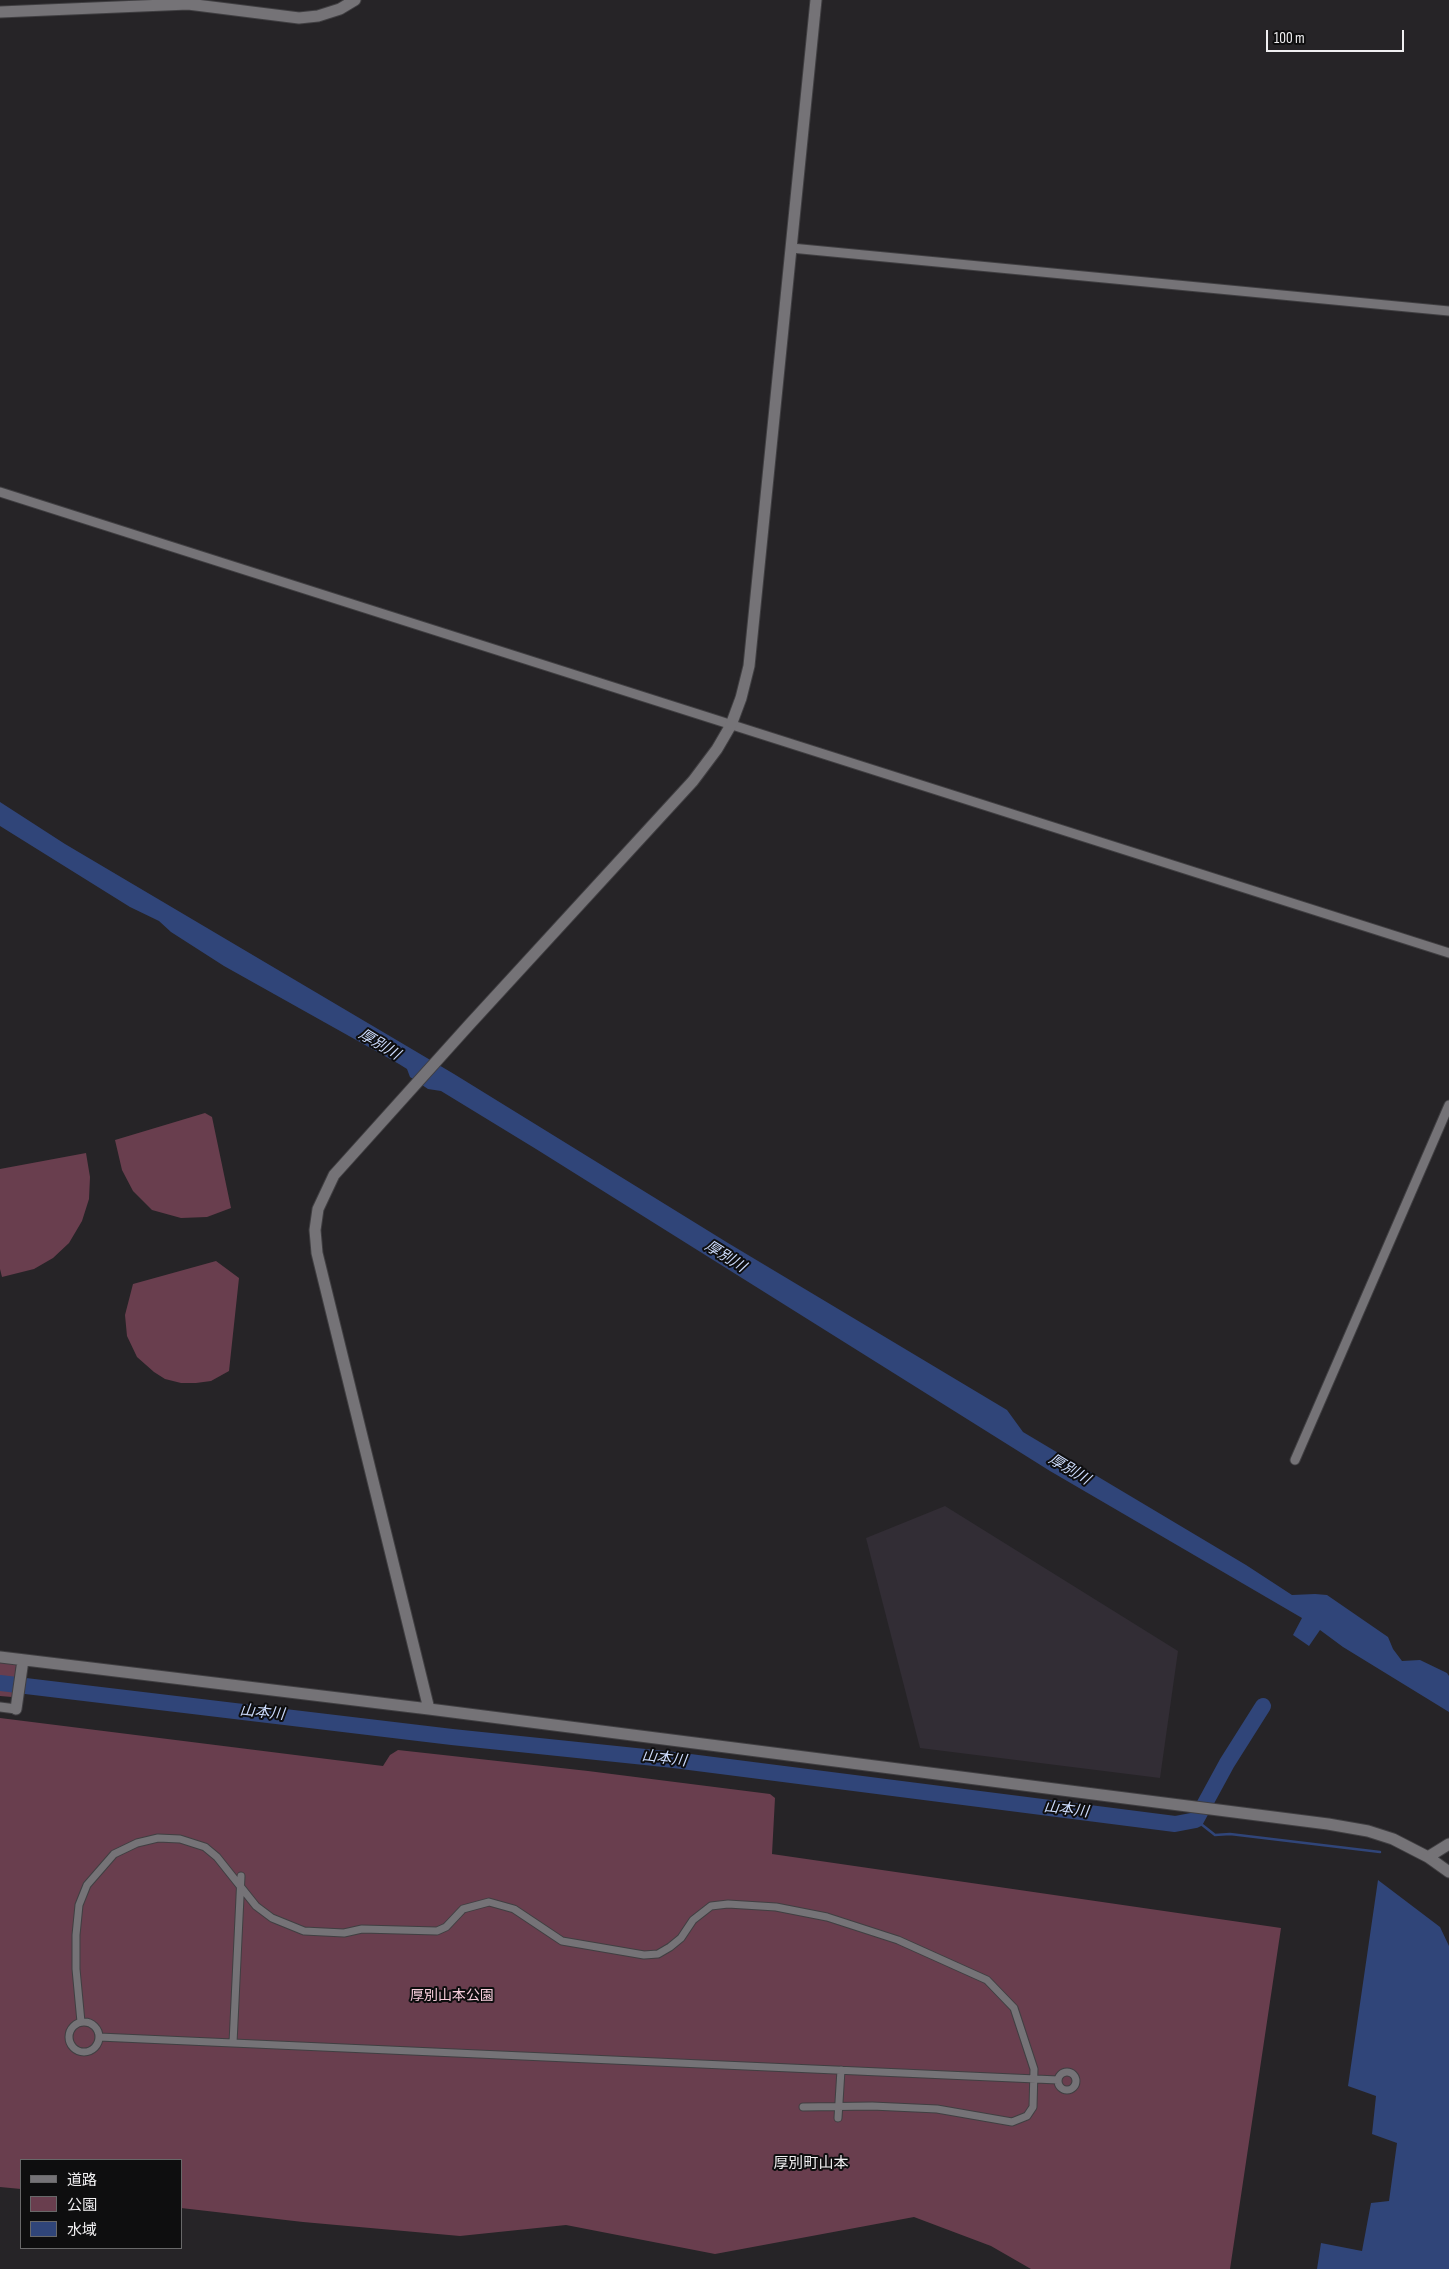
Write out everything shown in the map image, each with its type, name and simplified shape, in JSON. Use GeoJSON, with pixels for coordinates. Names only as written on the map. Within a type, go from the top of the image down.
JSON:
{"type":"FeatureCollection","features":[{"type":"Feature","properties":{"kind":"street"},"geometry":{"type":"LineString","coordinates":[[0,12],[188,4],[299,18],[333,12],[355,0]]}},
{"type":"Feature","properties":{"kind":"street"},"geometry":{"type":"LineString","coordinates":[[429,1709],[317,1253],[315,1230],[318,1209],[334,1175],[392,1109],[693,781],[717,749],[731,725],[741,698],[749,666],[816,0]]}},
{"type":"Feature","properties":{"kind":"street"},"geometry":{"type":"LineString","coordinates":[[791,248],[1449,311]]}},
{"type":"Feature","properties":{"kind":"street"},"geometry":{"type":"LineString","coordinates":[[0,492],[1449,953]]}},
{"type":"Feature","properties":{"kind":"street"},"geometry":{"type":"LineString","coordinates":[[1295,1460],[1449,1105]]}},
{"type":"Feature","properties":{"kind":"street"},"geometry":{"type":"LineString","coordinates":[[0,1657],[429,1709],[1368,1831],[1393,1840],[1428,1857],[1449,1872]]}},
{"type":"Feature","properties":{"kind":"street"},"geometry":{"type":"LineString","coordinates":[[0,1707],[17,1705],[23,1660]]}},
{"type":"Feature","properties":{"kind":"street"},"geometry":{"type":"LineString","coordinates":[[80,2022],[76,1969],[76,1935],[79,1905],[87,1885],[114,1854],[136,1843],[158,1838],[180,1839],[205,1848],[217,1857],[256,1906],[272,1918],[304,1931],[344,1933],[362,1929],[437,1931],[446,1927],[463,1909],[490,1902],[514,1909],[562,1941],[644,1955],[658,1954],[670,1947],[681,1938],[692,1920],[712,1906],[728,1904],[776,1907],[827,1917],[898,1940],[987,1980],[1014,2008],[1030,2055],[1035,2079],[1033,2107],[1027,2116],[1012,2122],[937,2109],[872,2106],[839,2108],[803,2107]]}},
{"type":"Feature","properties":{"kind":"street"},"geometry":{"type":"LineString","coordinates":[[1428,1857],[1449,1844]]}},
{"type":"Feature","properties":{"kind":"street"},"geometry":{"type":"LineString","coordinates":[[233,2043],[241,1876]]}},
{"type":"Feature","properties":{"kind":"street"},"geometry":{"type":"LineString","coordinates":[[80,2022],[93,2025],[99,2037],[97,2045],[91,2050],[83,2052],[74,2049],[70,2041],[70,2033],[74,2026],[80,2022]]}},
{"type":"Feature","properties":{"kind":"street"},"geometry":{"type":"LineString","coordinates":[[99,2037],[1058,2080]]}},
{"type":"Feature","properties":{"kind":"street"},"geometry":{"type":"LineString","coordinates":[[838,2118],[840,2070]]}},
{"type":"Feature","properties":{"kind":"shaded area"},"geometry":{"type":"Polygon","coordinates":[[[945,1506],[1178,1651],[1160,1778],[920,1748],[866,1538],[945,1506]]]}},
{"type":"Feature","properties":{"kind":"green space"},"geometry":{"type":"Polygon","coordinates":[[[205,1113],[212,1117],[231,1208],[207,1217],[181,1218],[152,1210],[133,1191],[122,1170],[115,1140],[205,1113]]]}},
{"type":"Feature","properties":{"kind":"green space"},"geometry":{"type":"Polygon","coordinates":[[[86,1153],[90,1177],[89,1199],[82,1221],[69,1243],[53,1258],[34,1269],[2,1277],[0,1269],[0,1169],[86,1153]]]}},
{"type":"Feature","properties":{"kind":"green space"},"geometry":{"type":"Polygon","coordinates":[[[216,1261],[239,1278],[229,1371],[211,1381],[196,1383],[181,1383],[165,1379],[137,1357],[127,1336],[125,1315],[133,1284],[216,1261]]]}},
{"type":"Feature","properties":{"kind":"green space"},"geometry":{"type":"Polygon","coordinates":[[[0,1657],[17,1659],[12,1697],[0,1696],[0,1657]]]}},
{"type":"Feature","properties":{"kind":"green space","name":"厚別山本公園"},"geometry":{"type":"Polygon","coordinates":[[[0,1718],[383,1766],[390,1755],[398,1750],[770,1794],[775,1798],[772,1854],[1281,1928],[1230,2269],[1031,2269],[991,2246],[914,2217],[715,2254],[566,2225],[460,2236],[303,2222],[182,2208],[182,2159],[20,2159],[20,2189],[0,2187],[0,1718]]]}},
{"type":"Feature","properties":{"kind":"water","name":"厚別川"},"geometry":{"type":"Polygon","coordinates":[[[0,802],[65,844],[454,1074],[728,1243],[1007,1410],[1023,1432],[1246,1565],[1292,1595],[1327,1595],[1388,1637],[1393,1649],[1402,1661],[1420,1660],[1447,1673],[1449,1676],[1449,1712],[1343,1647],[1320,1630],[1309,1646],[1293,1635],[1302,1618],[1050,1471],[536,1149],[441,1091],[428,1089],[410,1077],[407,1069],[399,1064],[224,966],[171,932],[159,921],[130,907],[0,826],[0,802]]]}},
{"type":"Feature","properties":{"kind":"water"},"geometry":{"type":"Polygon","coordinates":[[[1378,1880],[1440,1927],[1449,1946],[1449,2269],[1317,2269],[1321,2243],[1362,2251],[1371,2203],[1389,2201],[1397,2143],[1372,2134],[1376,2096],[1348,2086],[1378,1880]]]}},
{"type":"Feature","properties":{"kind":"waterway","name":"山本川"},"geometry":{"type":"LineString","coordinates":[[0,1683],[452,1737],[674,1760],[1175,1824],[1196,1820],[1227,1763],[1263,1706]]}},
{"type":"Feature","properties":{"kind":"waterway"},"geometry":{"type":"LineString","coordinates":[[1196,1820],[1215,1835],[1230,1834],[1380,1852]]}},
{"type":"Feature","properties":{"kind":"district","name":"厚別町山本"},"geometry":{"type":"Point","coordinates":[811,2164]}}]}
